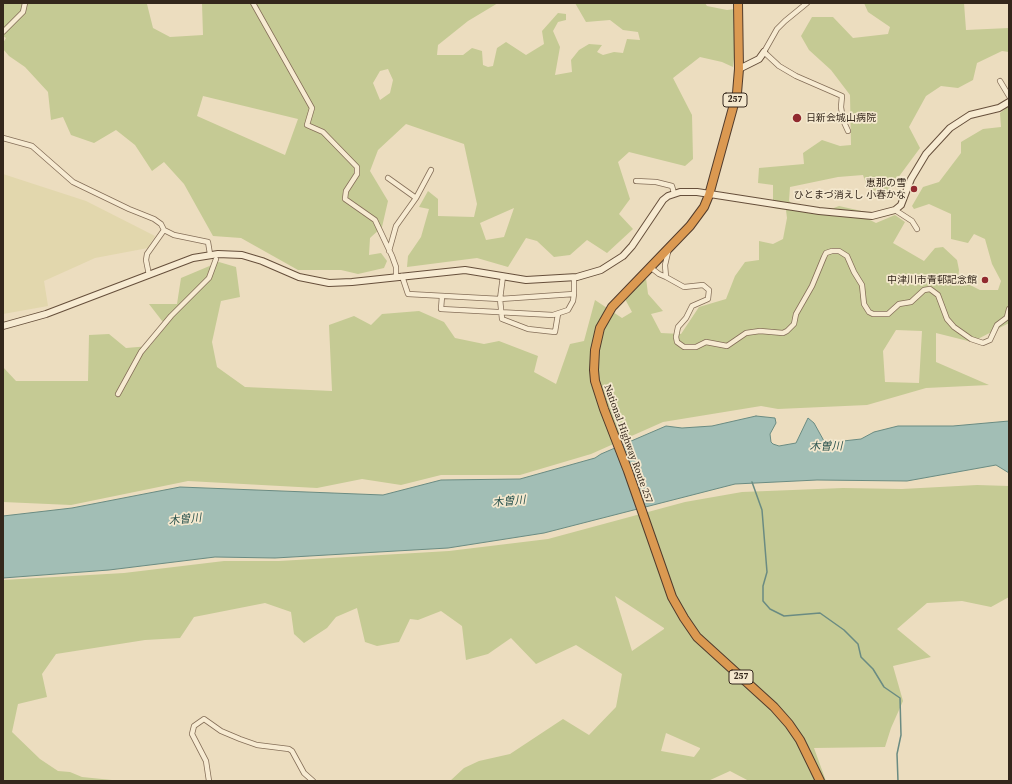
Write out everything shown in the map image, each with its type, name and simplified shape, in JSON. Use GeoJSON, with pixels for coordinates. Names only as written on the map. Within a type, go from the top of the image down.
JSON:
{"type":"FeatureCollection","features":[{"type":"Feature","properties":{"kind":"highway","name":"National Highway Route 257"},"geometry":{"type":"LineString","coordinates":[[738,3],[739,69],[737,93],[709,195],[696,219],[612,307],[600,328],[595,350],[595,381],[672,597],[697,638],[774,707],[789,724],[800,740],[820,781]]}},
{"type":"Feature","properties":{"kind":"street"},"geometry":{"type":"LineString","coordinates":[[3,32],[23,12],[25,3]]}},
{"type":"Feature","properties":{"kind":"street"},"geometry":{"type":"LineString","coordinates":[[253,3],[312,108],[307,125],[323,132],[357,167],[357,174],[346,191],[345,199],[375,220],[408,294],[500,299],[574,294]]}},
{"type":"Feature","properties":{"kind":"street"},"geometry":{"type":"LineString","coordinates":[[739,69],[759,59],[784,21],[806,3]]}},
{"type":"Feature","properties":{"kind":"street"},"geometry":{"type":"LineString","coordinates":[[764,52],[779,66],[796,76],[842,96],[841,107],[843,120],[848,131]]}},
{"type":"Feature","properties":{"kind":"street"},"geometry":{"type":"LineString","coordinates":[[1000,81],[1009,96]]}},
{"type":"Feature","properties":{"kind":"street"},"geometry":{"type":"LineString","coordinates":[[3,326],[46,314],[193,258],[210,254],[229,253],[242,255],[262,261],[299,277],[320,282],[341,283],[465,270],[536,280],[574,278],[600,270],[623,256],[632,246],[658,206],[668,196],[674,193],[688,191],[854,216],[872,216],[895,210],[901,205],[911,179],[926,154],[936,141],[950,128],[970,115],[999,108],[1009,102]]}},
{"type":"Feature","properties":{"kind":"street"},"geometry":{"type":"LineString","coordinates":[[3,138],[32,146],[73,182],[128,209],[154,219],[161,224],[164,230],[174,235],[208,242],[210,254]]}},
{"type":"Feature","properties":{"kind":"street"},"geometry":{"type":"LineString","coordinates":[[389,251],[396,226],[416,198],[431,170]]}},
{"type":"Feature","properties":{"kind":"street"},"geometry":{"type":"LineString","coordinates":[[388,178],[416,198]]}},
{"type":"Feature","properties":{"kind":"street"},"geometry":{"type":"LineString","coordinates":[[636,182],[656,182],[672,186],[674,193]]}},
{"type":"Feature","properties":{"kind":"street"},"geometry":{"type":"LineString","coordinates":[[895,210],[912,221],[917,228]]}},
{"type":"Feature","properties":{"kind":"street"},"geometry":{"type":"LineString","coordinates":[[149,275],[146,260],[147,254],[164,230]]}},
{"type":"Feature","properties":{"kind":"street"},"geometry":{"type":"LineString","coordinates":[[666,277],[665,265],[669,247]]}},
{"type":"Feature","properties":{"kind":"street"},"geometry":{"type":"LineString","coordinates":[[650,267],[659,274],[684,287],[703,285],[709,290],[708,299],[692,306],[686,318],[678,328],[676,333],[677,342],[684,347],[696,348],[706,342],[727,346],[746,333],[777,333],[787,331],[794,324],[796,314],[812,286],[826,253],[832,251],[839,251],[847,256],[862,286],[864,304],[869,312],[873,314],[888,314],[899,304],[911,302],[924,290],[930,289],[938,295],[947,320],[971,339],[983,344],[990,340],[997,325],[1008,316],[1009,309]]}},
{"type":"Feature","properties":{"kind":"street"},"geometry":{"type":"LineString","coordinates":[[118,394],[141,352],[171,316],[209,278],[216,259]]}},
{"type":"Feature","properties":{"kind":"street"},"geometry":{"type":"LineString","coordinates":[[503,276],[500,299],[500,312],[502,319],[528,329],[555,332],[558,314]]}},
{"type":"Feature","properties":{"kind":"street"},"geometry":{"type":"LineString","coordinates":[[442,296],[441,309],[553,315],[568,310],[573,301],[574,278]]}},
{"type":"Feature","properties":{"kind":"street"},"geometry":{"type":"LineString","coordinates":[[209,781],[206,761],[192,734],[194,726],[204,719],[221,731],[240,739],[257,745],[289,749],[292,751],[304,773],[313,781]]}},
{"type":"Feature","properties":{"kind":"shaded area"},"geometry":{"type":"Polygon","coordinates":[[[3,174],[86,201],[155,236],[148,248],[95,258],[44,281],[48,306],[3,314],[3,174]]]}},
{"type":"Feature","properties":{"kind":"green space"},"geometry":{"type":"Polygon","coordinates":[[[3,3],[145,3],[147,4],[153,28],[170,37],[203,35],[202,3],[498,3],[468,21],[438,45],[437,55],[463,55],[472,48],[482,51],[483,65],[488,67],[493,66],[497,48],[506,42],[526,55],[544,44],[542,31],[558,13],[566,14],[566,20],[558,22],[553,31],[560,47],[555,75],[572,72],[571,60],[579,50],[589,44],[602,45],[597,52],[603,55],[614,52],[623,53],[627,39],[640,40],[638,32],[623,30],[610,20],[586,22],[575,3],[705,3],[707,6],[727,10],[735,9],[736,40],[733,67],[722,62],[700,57],[673,78],[692,115],[693,159],[685,166],[629,152],[618,162],[630,199],[619,214],[633,229],[607,253],[587,240],[570,255],[554,257],[537,241],[526,238],[508,267],[477,258],[407,267],[408,256],[421,237],[429,209],[419,207],[428,191],[438,199],[438,216],[474,217],[477,204],[464,144],[406,124],[378,150],[370,171],[388,201],[382,227],[370,238],[369,255],[381,253],[387,261],[384,268],[358,274],[341,270],[298,270],[241,238],[213,236],[184,184],[164,162],[152,171],[135,145],[116,130],[94,143],[71,135],[63,117],[51,120],[48,92],[25,67],[9,56],[3,49],[3,43],[6,38],[3,36],[3,3]],[[388,69],[380,71],[373,83],[380,100],[390,93],[393,80],[388,69]],[[203,96],[197,116],[285,155],[298,119],[203,96]],[[514,208],[480,223],[486,240],[504,237],[514,208]]]}},
{"type":"Feature","properties":{"kind":"green space"},"geometry":{"type":"Polygon","coordinates":[[[864,3],[964,3],[966,30],[1009,28],[1009,52],[1002,51],[977,63],[973,80],[958,88],[941,86],[926,96],[909,127],[920,148],[889,190],[881,195],[867,187],[863,175],[838,177],[790,187],[789,201],[800,210],[821,213],[839,206],[866,212],[868,219],[876,223],[895,215],[905,222],[893,243],[924,261],[935,248],[943,247],[957,260],[959,270],[958,279],[980,290],[998,290],[1001,281],[992,264],[985,239],[974,234],[968,243],[951,239],[951,214],[929,204],[914,209],[912,206],[923,187],[939,182],[961,153],[961,142],[983,129],[1001,127],[1000,113],[1009,106],[1009,323],[972,342],[936,333],[936,362],[989,385],[926,388],[867,405],[778,409],[761,406],[663,422],[591,454],[520,475],[441,475],[401,485],[362,479],[317,488],[188,481],[71,505],[3,502],[3,367],[16,381],[88,381],[89,335],[109,334],[126,348],[150,346],[166,326],[149,304],[177,304],[181,278],[219,262],[236,267],[240,297],[221,301],[212,342],[217,367],[245,387],[332,391],[329,325],[354,316],[371,325],[382,314],[419,311],[444,322],[455,338],[484,344],[499,341],[538,356],[534,372],[556,384],[570,344],[584,341],[595,300],[622,318],[632,312],[625,299],[646,278],[648,294],[663,311],[651,314],[661,333],[681,334],[699,307],[726,299],[735,276],[745,262],[759,260],[759,241],[773,244],[783,239],[787,218],[786,210],[773,208],[773,185],[758,183],[759,168],[804,164],[803,153],[822,140],[840,146],[851,145],[850,95],[831,70],[809,50],[801,36],[812,17],[833,17],[853,38],[888,34],[890,27],[868,12],[864,3]],[[896,330],[883,351],[885,382],[919,383],[922,331],[896,330]]]}},
{"type":"Feature","properties":{"kind":"green space"},"geometry":{"type":"Polygon","coordinates":[[[977,485],[1009,486],[1009,597],[991,607],[962,601],[927,603],[897,629],[931,657],[893,666],[903,701],[891,728],[885,747],[814,748],[826,781],[749,781],[730,771],[708,781],[450,781],[464,768],[479,761],[510,754],[563,719],[589,735],[616,707],[622,674],[576,645],[536,664],[511,638],[488,654],[466,660],[462,626],[441,611],[418,620],[410,619],[399,642],[377,646],[365,642],[357,608],[336,617],[327,628],[304,643],[294,634],[291,612],[265,603],[194,617],[180,638],[145,640],[56,654],[42,674],[47,697],[18,704],[12,732],[40,759],[58,771],[70,772],[82,777],[122,781],[3,781],[3,580],[124,573],[224,561],[279,561],[449,551],[548,539],[685,502],[742,492],[843,488],[902,489],[977,485]],[[615,596],[632,651],[664,629],[664,628],[615,596]],[[666,733],[661,751],[694,757],[700,749],[700,748],[666,733]]]}},
{"type":"Feature","properties":{"kind":"water","name":"木曽川"},"geometry":{"type":"Polygon","coordinates":[[[756,416],[775,418],[776,423],[770,434],[771,442],[779,446],[796,443],[808,418],[814,423],[824,441],[861,439],[874,432],[898,426],[953,426],[1009,421],[1009,473],[996,465],[907,481],[817,480],[735,484],[544,533],[448,548],[275,558],[215,557],[109,570],[3,578],[3,516],[72,508],[180,487],[383,495],[441,480],[520,479],[595,458],[666,426],[682,428],[712,426],[756,416]]]}},
{"type":"Feature","properties":{"kind":"waterway"},"geometry":{"type":"LineString","coordinates":[[752,482],[762,510],[767,572],[763,586],[763,601],[770,609],[784,616],[820,613],[844,630],[858,644],[861,657],[873,669],[884,687],[900,698],[901,735],[897,754],[898,781]]}},
{"type":"Feature","properties":{"kind":"place","name":"日新会城山病院"},"geometry":{"type":"Point","coordinates":[797,118]}},
{"type":"Feature","properties":{"kind":"place","name":"恵那の雪 ひとまづ消えし 小春かな"},"geometry":{"type":"Point","coordinates":[914,189]}},
{"type":"Feature","properties":{"kind":"place","name":"中津川市青邨記念館"},"geometry":{"type":"Point","coordinates":[985,280]}}]}
